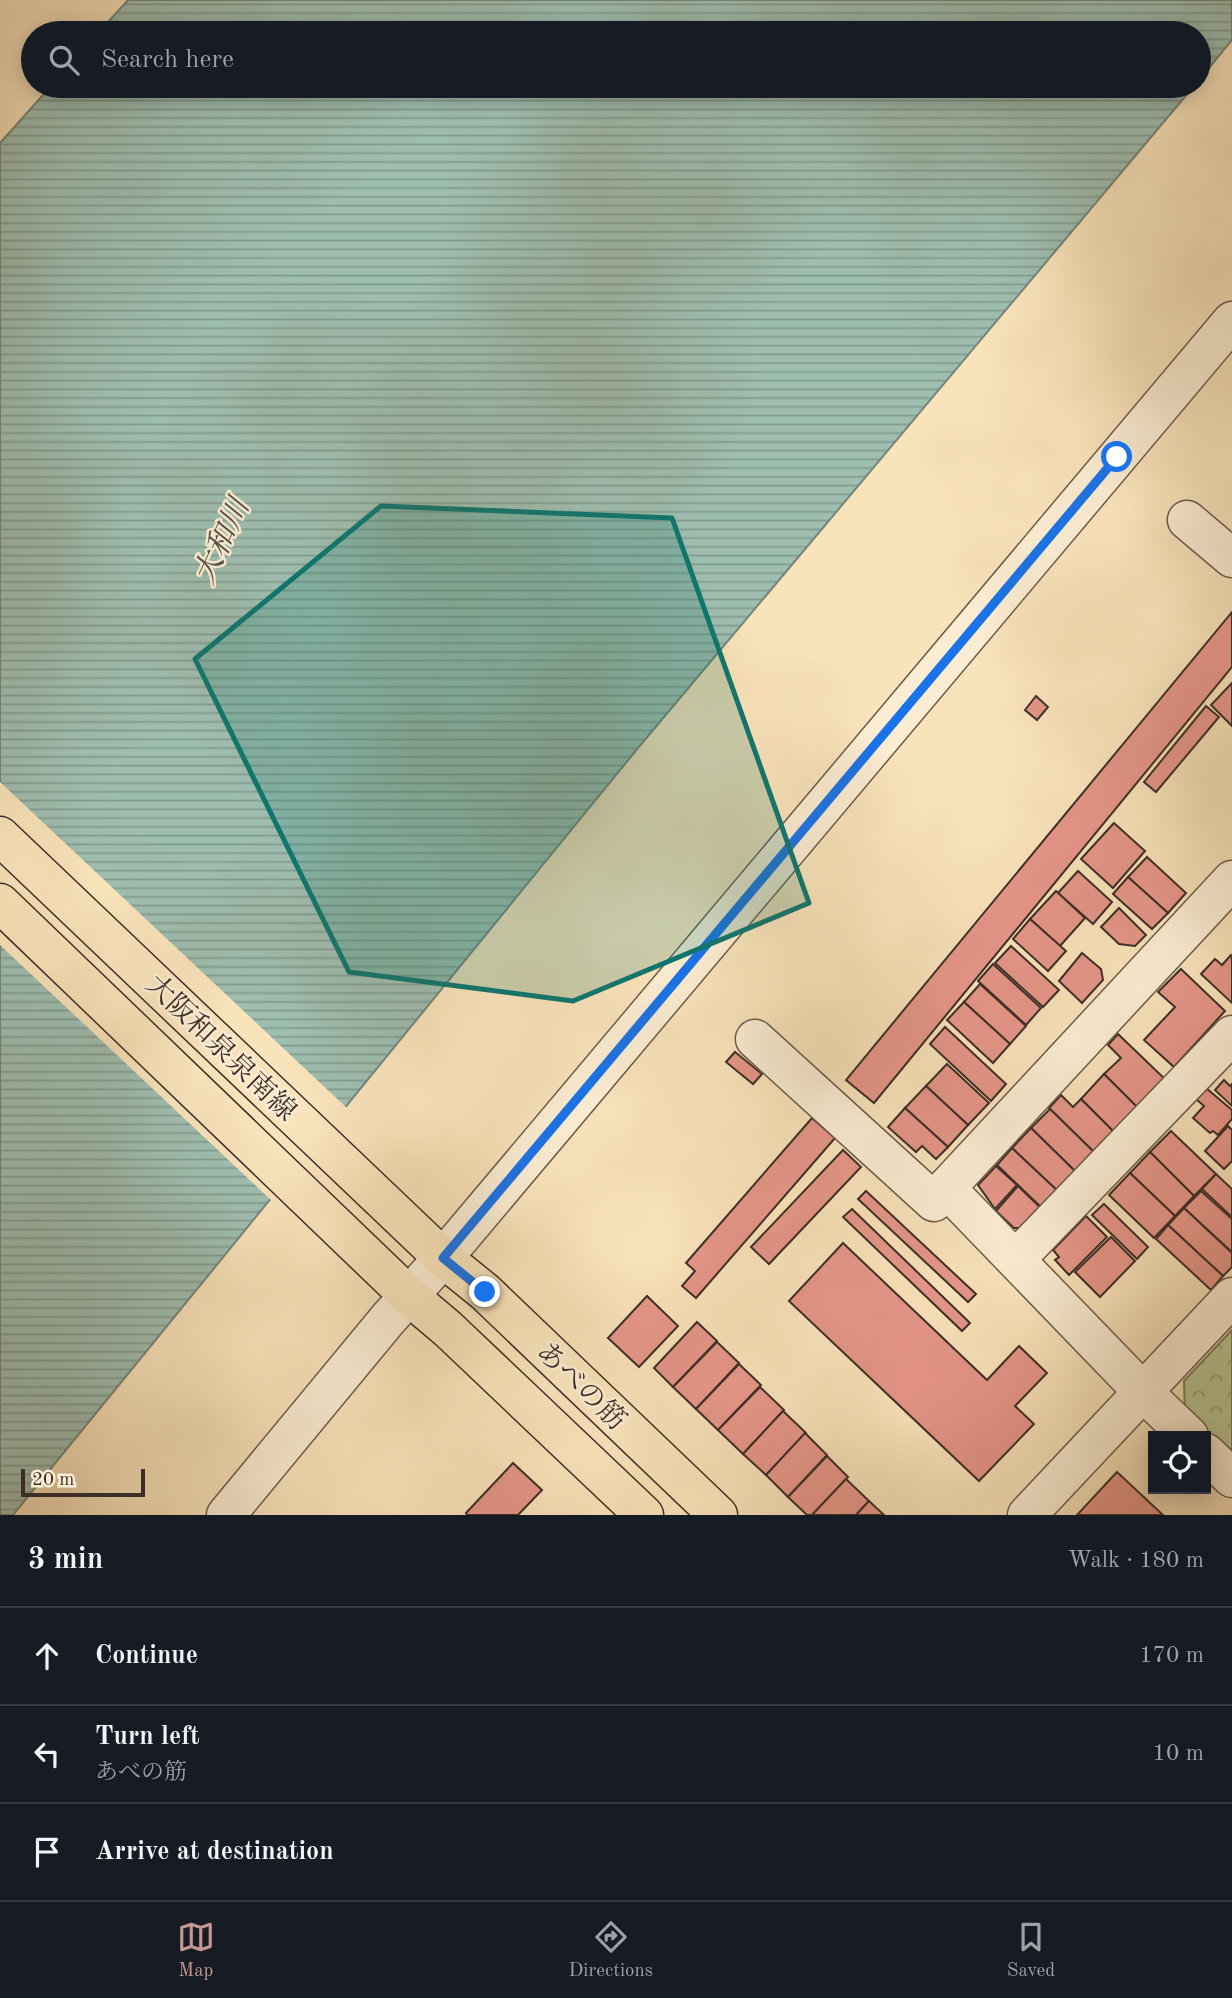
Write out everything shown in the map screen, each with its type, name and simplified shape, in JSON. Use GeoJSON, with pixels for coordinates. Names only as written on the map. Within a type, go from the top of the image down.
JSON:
{"type":"FeatureCollection","features":[{"type":"Feature","properties":{"kind":"main road","name":"大阪和泉泉南線"},"geometry":{"type":"LineString","coordinates":[[0,835],[443,1258]]}},
{"type":"Feature","properties":{"kind":"main road","name":"大阪和泉泉南線"},"geometry":{"type":"LineString","coordinates":[[0,903],[408,1296]]}},
{"type":"Feature","properties":{"kind":"main road","name":"あべの筋"},"geometry":{"type":"LineString","coordinates":[[443,1258],[485,1292],[718,1515]]}},
{"type":"Feature","properties":{"kind":"main road","name":"あべの筋"},"geometry":{"type":"LineString","coordinates":[[408,1296],[448,1329],[644,1515]]}},
{"type":"Feature","properties":{"kind":"street"},"geometry":{"type":"LineString","coordinates":[[226,1515],[1232,321]]}},
{"type":"Feature","properties":{"kind":"street"},"geometry":{"type":"LineString","coordinates":[[1187,520],[1232,558]]}},
{"type":"Feature","properties":{"kind":"street"},"geometry":{"type":"LineString","coordinates":[[755,1039],[934,1202],[1232,880]]}},
{"type":"Feature","properties":{"kind":"street"},"geometry":{"type":"LineString","coordinates":[[1016,1259],[1232,1035]]}},
{"type":"Feature","properties":{"kind":"street"},"geometry":{"type":"LineString","coordinates":[[946,1188],[1184,1431]]}},
{"type":"Feature","properties":{"kind":"street"},"geometry":{"type":"LineString","coordinates":[[1027,1515],[1232,1297]]}},
{"type":"Feature","properties":{"kind":"street"},"geometry":{"type":"LineString","coordinates":[[1211,1458],[1232,1478]]}},
{"type":"Feature","properties":{"kind":"highlighted area"},"geometry":{"type":"Polygon","coordinates":[[[381,506],[672,518],[809,903],[573,1001],[349,972],[195,659],[381,506]]]}},
{"type":"Feature","properties":{"kind":"green space"},"geometry":{"type":"Polygon","coordinates":[[[1232,1330],[1232,1462],[1211,1442],[1211,1431],[1199,1431],[1185,1418],[1184,1381],[1232,1330]]]}},
{"type":"Feature","properties":{"kind":"water"},"geometry":{"type":"Polygon","coordinates":[[[128,0],[1232,0],[1232,40],[1211,65],[1211,21],[109,21],[128,0]]]}},
{"type":"Feature","properties":{"kind":"water","name":"大和川"},"geometry":{"type":"Polygon","coordinates":[[[40,98],[1184,98],[638,748],[13,1515],[0,1515],[0,143],[40,98]]]}},
{"type":"Feature","properties":{"kind":"pier"},"geometry":{"type":"Polygon","coordinates":[[[0,782],[348,1109],[273,1202],[0,945],[0,782]]]}},
{"type":"Feature","properties":{"kind":"building"},"geometry":{"type":"Polygon","coordinates":[[[1232,612],[1232,667],[874,1103],[846,1080],[1232,612]]]}},
{"type":"Feature","properties":{"kind":"building"},"geometry":{"type":"Polygon","coordinates":[[[1232,683],[1232,726],[1211,705],[1232,683]]]}},
{"type":"Feature","properties":{"kind":"building"},"geometry":{"type":"Polygon","coordinates":[[[1036,696],[1048,707],[1037,720],[1025,710],[1036,696]]]}},
{"type":"Feature","properties":{"kind":"building"},"geometry":{"type":"Polygon","coordinates":[[[1206,706],[1219,717],[1156,792],[1144,782],[1206,706]]]}},
{"type":"Feature","properties":{"kind":"building"},"geometry":{"type":"Polygon","coordinates":[[[1114,823],[1145,851],[1113,888],[1081,859],[1114,823]]]}},
{"type":"Feature","properties":{"kind":"building"},"geometry":{"type":"Polygon","coordinates":[[[1147,857],[1186,893],[1168,913],[1128,877],[1147,857]]]}},
{"type":"Feature","properties":{"kind":"building"},"geometry":{"type":"Polygon","coordinates":[[[1078,871],[1112,902],[1093,924],[1058,893],[1078,871]]]}},
{"type":"Feature","properties":{"kind":"building"},"geometry":{"type":"Polygon","coordinates":[[[1128,877],[1168,913],[1152,929],[1113,894],[1128,877]]]}},
{"type":"Feature","properties":{"kind":"building"},"geometry":{"type":"Polygon","coordinates":[[[1056,891],[1085,918],[1060,946],[1030,919],[1056,891]]]}},
{"type":"Feature","properties":{"kind":"building"},"geometry":{"type":"Polygon","coordinates":[[[1119,908],[1146,935],[1135,946],[1119,944],[1101,927],[1119,908]]]}},
{"type":"Feature","properties":{"kind":"building"},"geometry":{"type":"Polygon","coordinates":[[[1030,919],[1066,951],[1048,971],[1013,939],[1030,919]]]}},
{"type":"Feature","properties":{"kind":"building"},"geometry":{"type":"Polygon","coordinates":[[[1011,946],[1059,990],[1043,1007],[995,963],[1011,946]]]}},
{"type":"Feature","properties":{"kind":"building"},"geometry":{"type":"Polygon","coordinates":[[[1082,953],[1101,969],[1103,980],[1082,1003],[1059,981],[1082,953]]]}},
{"type":"Feature","properties":{"kind":"building"},"geometry":{"type":"Polygon","coordinates":[[[1231,955],[1232,1003],[1201,974],[1215,959],[1222,965],[1231,955]]]}},
{"type":"Feature","properties":{"kind":"building"},"geometry":{"type":"Polygon","coordinates":[[[993,964],[1041,1008],[1026,1025],[978,981],[993,964]]]}},
{"type":"Feature","properties":{"kind":"building"},"geometry":{"type":"Polygon","coordinates":[[[1181,969],[1225,1011],[1174,1067],[1144,1040],[1175,1007],[1158,992],[1181,969]]]}},
{"type":"Feature","properties":{"kind":"building"},"geometry":{"type":"Polygon","coordinates":[[[980,984],[1026,1026],[1010,1044],[964,1002],[980,984]]]}},
{"type":"Feature","properties":{"kind":"building"},"geometry":{"type":"Polygon","coordinates":[[[964,1002],[1010,1044],[993,1063],[947,1020],[964,1002]]]}},
{"type":"Feature","properties":{"kind":"building"},"geometry":{"type":"Polygon","coordinates":[[[945,1027],[1006,1084],[991,1101],[930,1044],[945,1027]]]}},
{"type":"Feature","properties":{"kind":"building"},"geometry":{"type":"Polygon","coordinates":[[[1118,1034],[1169,1083],[1141,1111],[1104,1074],[1121,1058],[1108,1045],[1118,1034]]]}},
{"type":"Feature","properties":{"kind":"building"},"geometry":{"type":"Polygon","coordinates":[[[735,1052],[762,1074],[753,1084],[726,1062],[735,1052]]]}},
{"type":"Feature","properties":{"kind":"building"},"geometry":{"type":"Polygon","coordinates":[[[947,1064],[989,1103],[968,1125],[926,1086],[947,1064]]]}},
{"type":"Feature","properties":{"kind":"building"},"geometry":{"type":"Polygon","coordinates":[[[1104,1074],[1141,1111],[1118,1136],[1081,1099],[1104,1074]]]}},
{"type":"Feature","properties":{"kind":"building"},"geometry":{"type":"Polygon","coordinates":[[[1224,1080],[1230,1086],[1232,1084],[1232,1106],[1215,1090],[1224,1080]]]}},
{"type":"Feature","properties":{"kind":"building"},"geometry":{"type":"Polygon","coordinates":[[[926,1086],[968,1125],[948,1147],[905,1108],[926,1086]]]}},
{"type":"Feature","properties":{"kind":"building"},"geometry":{"type":"Polygon","coordinates":[[[1206,1088],[1232,1110],[1232,1119],[1218,1135],[1213,1131],[1210,1133],[1193,1118],[1204,1106],[1196,1099],[1206,1088]]]}},
{"type":"Feature","properties":{"kind":"building"},"geometry":{"type":"Polygon","coordinates":[[[1061,1095],[1073,1107],[1081,1099],[1118,1136],[1098,1156],[1049,1108],[1061,1095]]]}},
{"type":"Feature","properties":{"kind":"building"},"geometry":{"type":"Polygon","coordinates":[[[905,1108],[948,1147],[936,1159],[922,1146],[916,1152],[888,1127],[905,1108]]]}},
{"type":"Feature","properties":{"kind":"building"},"geometry":{"type":"Polygon","coordinates":[[[1050,1109],[1098,1156],[1079,1175],[1031,1128],[1050,1109]]]}},
{"type":"Feature","properties":{"kind":"building"},"geometry":{"type":"Polygon","coordinates":[[[812,1118],[835,1138],[696,1298],[682,1286],[695,1271],[686,1263],[812,1118]]]}},
{"type":"Feature","properties":{"kind":"building"},"geometry":{"type":"Polygon","coordinates":[[[1228,1126],[1232,1130],[1232,1161],[1224,1169],[1205,1151],[1228,1126]]]}},
{"type":"Feature","properties":{"kind":"building"},"geometry":{"type":"Polygon","coordinates":[[[1031,1128],[1079,1175],[1061,1194],[1012,1148],[1031,1128]]]}},
{"type":"Feature","properties":{"kind":"building"},"geometry":{"type":"Polygon","coordinates":[[[1171,1131],[1216,1174],[1194,1196],[1150,1152],[1171,1131]]]}},
{"type":"Feature","properties":{"kind":"building"},"geometry":{"type":"Polygon","coordinates":[[[1012,1148],[1061,1194],[1045,1211],[997,1165],[1012,1148]]]}},
{"type":"Feature","properties":{"kind":"building"},"geometry":{"type":"Polygon","coordinates":[[[843,1150],[861,1167],[769,1264],[751,1247],[843,1150]]]}},
{"type":"Feature","properties":{"kind":"building"},"geometry":{"type":"Polygon","coordinates":[[[1150,1152],[1194,1196],[1175,1216],[1130,1173],[1150,1152]]]}},
{"type":"Feature","properties":{"kind":"building"},"geometry":{"type":"Polygon","coordinates":[[[996,1166],[1017,1185],[995,1209],[978,1185],[996,1166]]]}},
{"type":"Feature","properties":{"kind":"building"},"geometry":{"type":"Polygon","coordinates":[[[1130,1173],[1175,1216],[1154,1238],[1109,1195],[1130,1173]]]}},
{"type":"Feature","properties":{"kind":"building"},"geometry":{"type":"Polygon","coordinates":[[[1216,1174],[1232,1189],[1232,1217],[1202,1189],[1216,1174]]]}},
{"type":"Feature","properties":{"kind":"building"},"geometry":{"type":"Polygon","coordinates":[[[1018,1186],[1045,1212],[1030,1228],[1014,1228],[996,1211],[1018,1186]]]}},
{"type":"Feature","properties":{"kind":"building"},"geometry":{"type":"Polygon","coordinates":[[[866,1191],[976,1294],[968,1302],[858,1199],[866,1191]]]}},
{"type":"Feature","properties":{"kind":"building"},"geometry":{"type":"Polygon","coordinates":[[[1201,1191],[1232,1219],[1232,1252],[1184,1208],[1201,1191]]]}},
{"type":"Feature","properties":{"kind":"building"},"geometry":{"type":"Polygon","coordinates":[[[1104,1204],[1148,1247],[1137,1259],[1092,1215],[1104,1204]]]}},
{"type":"Feature","properties":{"kind":"building"},"geometry":{"type":"Polygon","coordinates":[[[1184,1208],[1232,1253],[1232,1267],[1223,1276],[1168,1225],[1184,1208]]]}},
{"type":"Feature","properties":{"kind":"building"},"geometry":{"type":"Polygon","coordinates":[[[852,1209],[970,1323],[962,1331],[843,1217],[852,1209]]]}},
{"type":"Feature","properties":{"kind":"building"},"geometry":{"type":"Polygon","coordinates":[[[1086,1216],[1107,1237],[1069,1275],[1055,1260],[1059,1257],[1053,1250],[1086,1216]]]}},
{"type":"Feature","properties":{"kind":"building"},"geometry":{"type":"Polygon","coordinates":[[[1168,1225],[1223,1276],[1211,1290],[1156,1239],[1168,1225]]]}},
{"type":"Feature","properties":{"kind":"building"},"geometry":{"type":"Polygon","coordinates":[[[1111,1237],[1135,1261],[1100,1297],[1075,1272],[1111,1237]]]}},
{"type":"Feature","properties":{"kind":"building"},"geometry":{"type":"Polygon","coordinates":[[[843,1243],[987,1380],[1019,1346],[1047,1373],[1015,1406],[1034,1424],[979,1481],[789,1301],[843,1243]]]}},
{"type":"Feature","properties":{"kind":"building"},"geometry":{"type":"Polygon","coordinates":[[[647,1296],[678,1326],[639,1367],[608,1338],[647,1296]]]}},
{"type":"Feature","properties":{"kind":"building"},"geometry":{"type":"Polygon","coordinates":[[[697,1322],[717,1341],[673,1387],[654,1368],[697,1322]]]}},
{"type":"Feature","properties":{"kind":"building"},"geometry":{"type":"Polygon","coordinates":[[[717,1342],[739,1363],[696,1409],[673,1387],[717,1342]]]}},
{"type":"Feature","properties":{"kind":"building"},"geometry":{"type":"Polygon","coordinates":[[[739,1364],[761,1385],[718,1430],[696,1409],[739,1364]]]}},
{"type":"Feature","properties":{"kind":"building"},"geometry":{"type":"Polygon","coordinates":[[[760,1387],[784,1410],[743,1454],[718,1430],[760,1387]]]}},
{"type":"Feature","properties":{"kind":"building"},"geometry":{"type":"Polygon","coordinates":[[[783,1411],[806,1433],[766,1475],[743,1454],[783,1411]]]}},
{"type":"Feature","properties":{"kind":"building"},"geometry":{"type":"Polygon","coordinates":[[[805,1433],[827,1455],[788,1497],[766,1475],[805,1433]]]}},
{"type":"Feature","properties":{"kind":"building"},"geometry":{"type":"Polygon","coordinates":[[[827,1456],[848,1477],[812,1515],[807,1515],[788,1497],[827,1456]]]}},
{"type":"Feature","properties":{"kind":"building"},"geometry":{"type":"Polygon","coordinates":[[[513,1463],[542,1490],[518,1515],[467,1515],[466,1513],[513,1463]]]}},
{"type":"Feature","properties":{"kind":"building"},"geometry":{"type":"Polygon","coordinates":[[[1117,1472],[1163,1515],[1077,1515],[1117,1472]]]}},
{"type":"Feature","properties":{"kind":"building"},"geometry":{"type":"Polygon","coordinates":[[[846,1479],[869,1501],[856,1515],[812,1515],[846,1479]]]}},
{"type":"Feature","properties":{"kind":"building"},"geometry":{"type":"Polygon","coordinates":[[[869,1501],[884,1515],[856,1515],[869,1501]]]}},
{"type":"Feature","properties":{"kind":"route"},"geometry":{"type":"LineString","coordinates":[[485,1292],[443,1258],[1117,457]]}}]}
